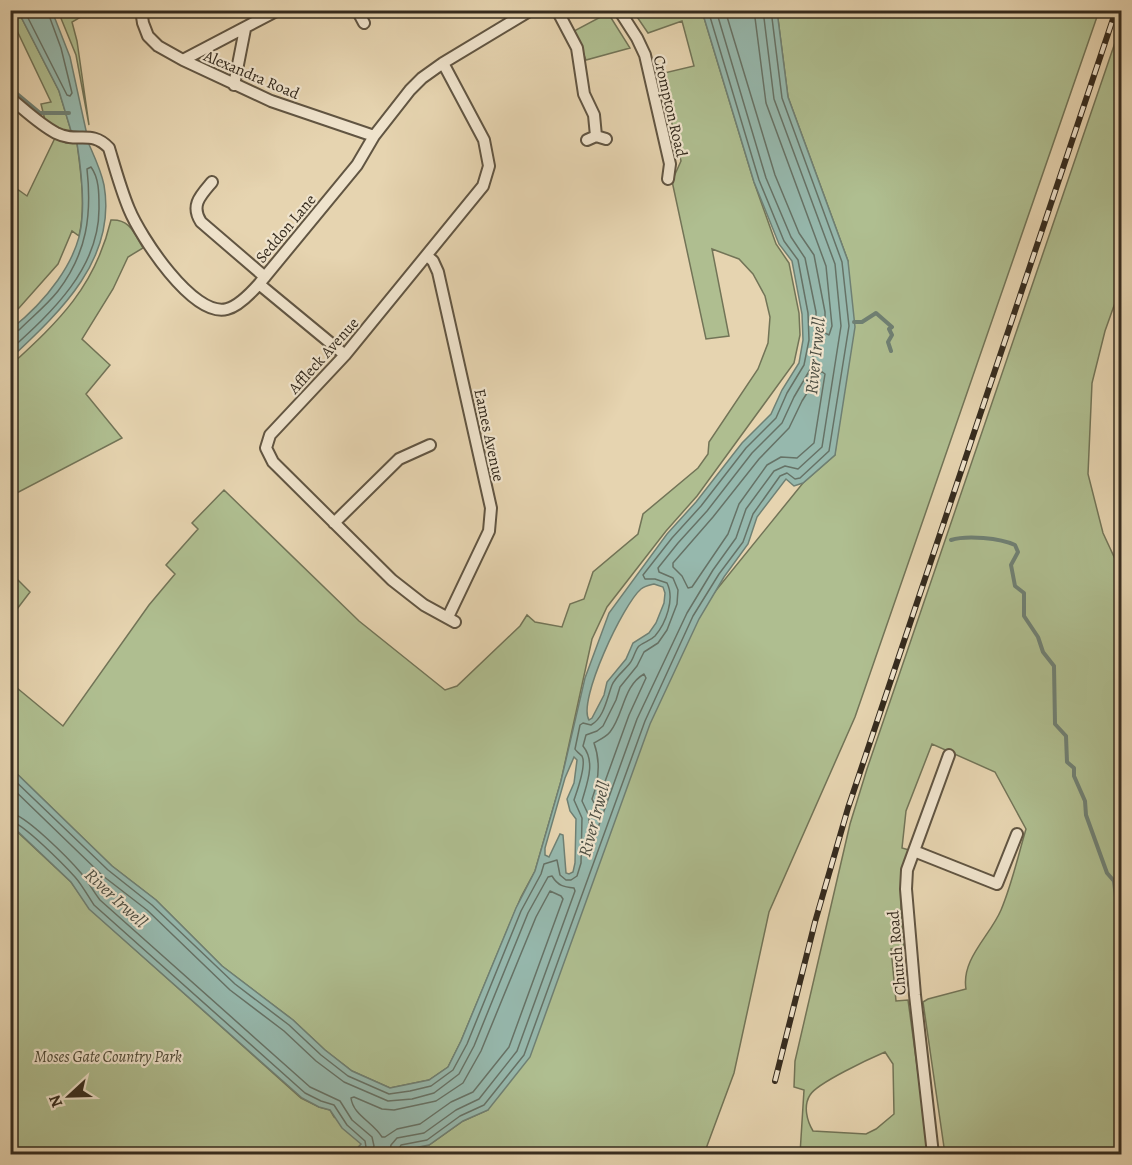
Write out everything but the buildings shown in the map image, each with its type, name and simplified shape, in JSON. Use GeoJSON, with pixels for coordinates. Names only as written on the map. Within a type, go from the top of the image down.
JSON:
{"type":"FeatureCollection","features":[{"type":"Feature","properties":{"kind":"street","name":"Alexandra Road"},"geometry":{"type":"LineString","coordinates":[[141,10],[148,36],[158,46],[183,60],[271,101],[374,136]]}},
{"type":"Feature","properties":{"kind":"street"},"geometry":{"type":"LineString","coordinates":[[183,60],[278,10]]}},
{"type":"Feature","properties":{"kind":"street"},"geometry":{"type":"LineString","coordinates":[[357,10],[364,23]]}},
{"type":"Feature","properties":{"kind":"street","name":"Seddon Lane"},"geometry":{"type":"LineString","coordinates":[[10,98],[42,125],[57,134],[76,139],[93,137],[102,141],[109,148],[129,209],[176,282],[209,307],[230,309],[249,296],[357,165],[374,136],[422,78],[531,10]]}},
{"type":"Feature","properties":{"kind":"street"},"geometry":{"type":"LineString","coordinates":[[557,10],[576,48],[584,94],[594,115],[596,138]]}},
{"type":"Feature","properties":{"kind":"street","name":"Crompton Road"},"geometry":{"type":"LineString","coordinates":[[619,10],[645,55],[670,164],[668,179]]}},
{"type":"Feature","properties":{"kind":"street"},"geometry":{"type":"LineString","coordinates":[[234,85],[245,28]]}},
{"type":"Feature","properties":{"kind":"street","name":"Affleck Avenue"},"geometry":{"type":"LineString","coordinates":[[443,63],[484,140],[488,152],[489,166],[483,186],[345,355],[270,435],[267,448],[273,462],[407,593],[451,620]]}},
{"type":"Feature","properties":{"kind":"street"},"geometry":{"type":"LineString","coordinates":[[212,181],[197,200],[197,216],[201,222],[345,355]]}},
{"type":"Feature","properties":{"kind":"street","name":"Eames Avenue"},"geometry":{"type":"LineString","coordinates":[[427,256],[433,261],[438,272],[490,508],[489,531],[451,620]]}},
{"type":"Feature","properties":{"kind":"street"},"geometry":{"type":"LineString","coordinates":[[334,523],[399,459],[420,455],[430,445]]}},
{"type":"Feature","properties":{"kind":"street","name":"Church Road"},"geometry":{"type":"LineString","coordinates":[[933,1155],[906,889],[907,870],[949,755]]}},
{"type":"Feature","properties":{"kind":"street"},"geometry":{"type":"LineString","coordinates":[[914,851],[997,884],[1017,834]]}},
{"type":"Feature","properties":{"kind":"green space"},"geometry":{"type":"Polygon","coordinates":[[[11,11],[18,11],[59,91],[72,134],[60,130],[45,120],[41,104],[51,102],[11,18],[11,11]]]}},
{"type":"Feature","properties":{"kind":"green space"},"geometry":{"type":"Polygon","coordinates":[[[58,11],[91,11],[72,22],[77,41],[89,125],[76,55],[58,11]]]}},
{"type":"Feature","properties":{"kind":"green space"},"geometry":{"type":"Polygon","coordinates":[[[633,11],[702,11],[754,182],[776,244],[789,263],[799,313],[800,335],[794,363],[697,496],[666,531],[607,607],[592,639],[561,781],[535,871],[521,897],[461,1041],[448,1067],[429,1080],[390,1088],[352,1071],[293,1020],[222,966],[156,900],[112,866],[11,768],[11,683],[63,726],[149,605],[175,574],[166,565],[198,529],[192,523],[224,490],[359,621],[445,690],[457,686],[520,626],[527,615],[535,622],[562,627],[570,604],[584,599],[593,572],[638,534],[643,514],[698,468],[708,454],[709,442],[758,369],[768,343],[770,317],[765,296],[753,274],[739,259],[712,249],[729,336],[706,339],[672,181],[681,161],[660,74],[694,66],[682,21],[648,33],[633,11]]]}},
{"type":"Feature","properties":{"kind":"green space","name":"Moses Gate Country Park"},"geometry":{"type":"Polygon","coordinates":[[[777,11],[1099,11],[855,717],[769,912],[734,1073],[704,1154],[11,1154],[10,825],[71,882],[91,910],[301,1098],[330,1110],[334,1117],[381,1148],[410,1150],[429,1145],[463,1121],[488,1110],[692,620],[803,483],[835,455],[848,261],[788,97],[777,11]]]}},
{"type":"Feature","properties":{"kind":"green space"},"geometry":{"type":"Polygon","coordinates":[[[608,13],[630,48],[586,60],[574,31],[608,13]]]}},
{"type":"Feature","properties":{"kind":"green space"},"geometry":{"type":"Polygon","coordinates":[[[1121,25],[1121,286],[1105,331],[1092,383],[1088,474],[1103,533],[1122,574],[1121,1154],[945,1154],[923,1002],[966,989],[968,968],[1001,910],[1026,829],[995,772],[932,744],[906,811],[902,848],[909,850],[902,873],[900,897],[904,947],[891,949],[896,1001],[908,1000],[929,1154],[800,1154],[804,1090],[794,1087],[795,1061],[850,824],[1121,25]],[[885,1052],[845,1071],[815,1090],[808,1099],[806,1109],[813,1131],[866,1134],[894,1114],[893,1064],[885,1052]]]}},
{"type":"Feature","properties":{"kind":"green space"},"geometry":{"type":"Polygon","coordinates":[[[55,138],[66,143],[77,143],[82,202],[79,236],[72,231],[58,264],[11,315],[10,184],[27,196],[55,138]]]}},
{"type":"Feature","properties":{"kind":"green space"},"geometry":{"type":"Polygon","coordinates":[[[111,220],[127,224],[143,248],[128,257],[113,289],[82,339],[110,365],[86,394],[122,438],[11,496],[11,365],[60,317],[85,284],[104,244],[111,220]]]}},
{"type":"Feature","properties":{"kind":"green space"},"geometry":{"type":"Polygon","coordinates":[[[11,573],[30,592],[10,617],[11,573]]]}},
{"type":"Feature","properties":{"kind":"water"},"geometry":{"type":"Polygon","coordinates":[[[18,11],[52,11],[70,57],[87,135],[72,134],[59,91],[18,11]]]}},
{"type":"Feature","properties":{"kind":"water","name":"River Irwell"},"geometry":{"type":"Polygon","coordinates":[[[702,11],[777,11],[788,97],[848,261],[855,327],[835,455],[803,483],[794,486],[786,479],[757,517],[748,544],[724,577],[699,619],[650,724],[530,1057],[488,1110],[463,1121],[429,1145],[404,1150],[402,1154],[352,1154],[361,1144],[342,1128],[330,1110],[302,1098],[89,909],[71,882],[11,825],[11,768],[112,866],[156,900],[222,966],[293,1020],[352,1071],[390,1088],[429,1080],[448,1067],[516,908],[535,871],[561,781],[585,678],[609,613],[667,534],[696,502],[742,443],[771,414],[782,390],[799,363],[803,340],[802,314],[792,261],[779,244],[754,182],[702,11]],[[654,584],[641,589],[633,598],[614,632],[590,693],[587,709],[589,720],[604,695],[607,682],[626,659],[633,643],[649,633],[656,623],[664,603],[665,593],[663,587],[654,584]],[[574,757],[565,778],[545,848],[545,855],[549,857],[560,834],[563,835],[566,873],[569,874],[573,872],[575,863],[576,819],[570,811],[567,799],[574,783],[577,760],[574,757]]]}},
{"type":"Feature","properties":{"kind":"water"},"geometry":{"type":"Polygon","coordinates":[[[88,142],[104,185],[106,212],[102,237],[81,282],[48,322],[11,358],[11,329],[47,294],[75,250],[80,234],[83,209],[77,143],[88,142]]]}},
{"type":"Feature","properties":{"kind":"waterway"},"geometry":{"type":"LineString","coordinates":[[10,88],[40,113],[69,113]]}},
{"type":"Feature","properties":{"kind":"waterway"},"geometry":{"type":"LineString","coordinates":[[854,322],[862,322],[876,313],[892,327],[889,329],[892,335],[888,342],[891,351]]}},
{"type":"Feature","properties":{"kind":"waterway"},"geometry":{"type":"LineString","coordinates":[[951,540],[983,538],[1015,545],[1018,552],[1011,565],[1015,586],[1024,593],[1024,616],[1038,637],[1043,652],[1054,666],[1055,724],[1066,736],[1067,762],[1074,768],[1074,776],[1085,801],[1086,815],[1107,873],[1114,881],[1116,897],[1122,901]]}},
{"type":"Feature","properties":{"kind":"railway"},"geometry":{"type":"LineString","coordinates":[[775,1081],[815,922],[848,808],[1116,10]]}}]}
